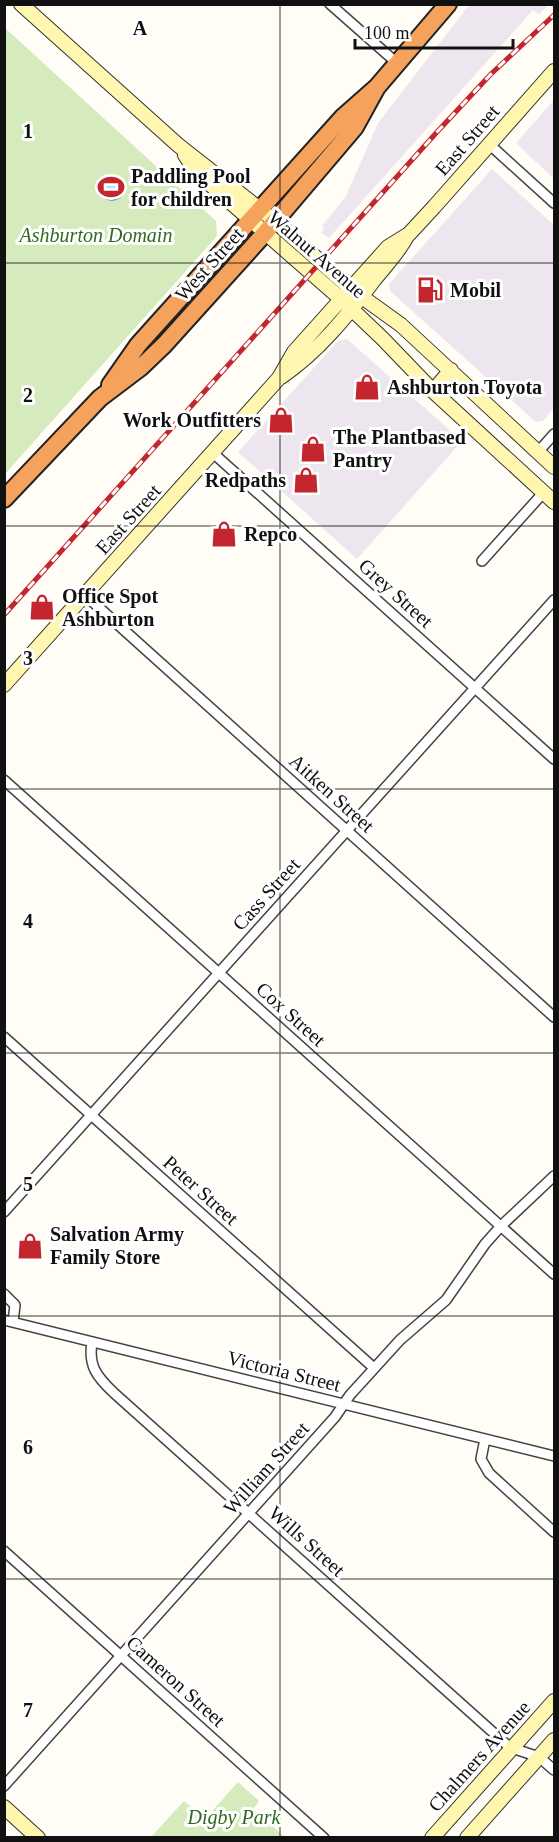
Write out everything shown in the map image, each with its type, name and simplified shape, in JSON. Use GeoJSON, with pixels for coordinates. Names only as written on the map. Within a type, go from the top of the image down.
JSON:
{"type":"FeatureCollection","features":[{"type":"Feature","properties":{"kind":"highway","name":"West Street"},"geometry":{"type":"LineString","coordinates":[[4,499],[100,398],[138,345],[343,117],[377,87],[398,64],[448,4]]}},
{"type":"Feature","properties":{"kind":"highway","name":"West Street"},"geometry":{"type":"LineString","coordinates":[[100,398],[141,367],[164,345],[270,227],[355,127],[377,87]]}},
{"type":"Feature","properties":{"kind":"main road","name":"Walnut Avenue"},"geometry":{"type":"LineString","coordinates":[[21,4],[254,215],[351,299],[383,339],[433,391],[555,502]]}},
{"type":"Feature","properties":{"kind":"main road","name":"East Street"},"geometry":{"type":"LineString","coordinates":[[4,685],[279,378],[305,361],[351,299],[397,254],[409,234],[555,71]]}},
{"type":"Feature","properties":{"kind":"main road","name":"Walnut Avenue"},"geometry":{"type":"LineString","coordinates":[[351,299],[401,325],[555,467]]}},
{"type":"Feature","properties":{"kind":"main road"},"geometry":{"type":"LineString","coordinates":[[433,391],[451,370]]}},
{"type":"Feature","properties":{"kind":"main road","name":"Chalmers Avenue"},"geometry":{"type":"LineString","coordinates":[[432,1838],[517,1750],[555,1701]]}},
{"type":"Feature","properties":{"kind":"main road"},"geometry":{"type":"LineString","coordinates":[[467,1838],[555,1740]]}},
{"type":"Feature","properties":{"kind":"main road"},"geometry":{"type":"LineString","coordinates":[[4,1808],[38,1838]]}},
{"type":"Feature","properties":{"kind":"street"},"geometry":{"type":"LineString","coordinates":[[330,4],[398,64]]}},
{"type":"Feature","properties":{"kind":"street"},"geometry":{"type":"LineString","coordinates":[[489,144],[555,203]]}},
{"type":"Feature","properties":{"kind":"street"},"geometry":{"type":"LineString","coordinates":[[538,452],[555,434]]}},
{"type":"Feature","properties":{"kind":"street","name":"Grey Street"},"geometry":{"type":"LineString","coordinates":[[213,453],[555,759]]}},
{"type":"Feature","properties":{"kind":"street"},"geometry":{"type":"LineString","coordinates":[[482,561],[544,492]]}},
{"type":"Feature","properties":{"kind":"street","name":"Aitken Street"},"geometry":{"type":"LineString","coordinates":[[85,596],[555,1017]]}},
{"type":"Feature","properties":{"kind":"street","name":"Cass Street"},"geometry":{"type":"LineString","coordinates":[[4,1212],[555,600]]}},
{"type":"Feature","properties":{"kind":"street","name":"Cox Street"},"geometry":{"type":"LineString","coordinates":[[4,780],[555,1274]]}},
{"type":"Feature","properties":{"kind":"street","name":"Peter Street"},"geometry":{"type":"LineString","coordinates":[[4,1037],[374,1368]]}},
{"type":"Feature","properties":{"kind":"street","name":"William Street"},"geometry":{"type":"LineString","coordinates":[[4,1786],[249,1514],[374,1368],[446,1300],[485,1244],[501,1226],[524,1202],[555,1176]]}},
{"type":"Feature","properties":{"kind":"street"},"geometry":{"type":"LineString","coordinates":[[4,1294],[15,1305],[9,1321]]}},
{"type":"Feature","properties":{"kind":"street","name":"Victoria Street"},"geometry":{"type":"LineString","coordinates":[[9,1321],[555,1456]]}},
{"type":"Feature","properties":{"kind":"street","name":"Wills Street"},"geometry":{"type":"LineString","coordinates":[[92,1342],[92,1365],[101,1381],[517,1750]]}},
{"type":"Feature","properties":{"kind":"street"},"geometry":{"type":"LineString","coordinates":[[485,1439],[481,1459],[489,1473],[555,1532]]}},
{"type":"Feature","properties":{"kind":"street","name":"Cameron Street"},"geometry":{"type":"LineString","coordinates":[[4,1551],[324,1838]]}},
{"type":"Feature","properties":{"kind":"street"},"geometry":{"type":"LineString","coordinates":[[517,1750],[540,1757],[555,1770]]}},
{"type":"Feature","properties":{"kind":"shaded area"},"geometry":{"type":"Polygon","coordinates":[[[469,5],[549,5],[539,14],[533,10],[329,238],[321,233],[324,228],[322,226],[346,196],[378,123],[469,5]]]}},
{"type":"Feature","properties":{"kind":"shaded area"},"geometry":{"type":"Polygon","coordinates":[[[554,100],[554,179],[516,143],[554,100]]]}},
{"type":"Feature","properties":{"kind":"shaded area"},"geometry":{"type":"Polygon","coordinates":[[[492,169],[554,225],[554,408],[543,421],[536,422],[390,291],[389,284],[492,169]]]}},
{"type":"Feature","properties":{"kind":"shaded area"},"geometry":{"type":"Polygon","coordinates":[[[347,339],[462,441],[357,559],[238,452],[338,341],[347,339]]]}},
{"type":"Feature","properties":{"kind":"green space","name":"Ashburton Domain"},"geometry":{"type":"Polygon","coordinates":[[[5,28],[216,221],[217,236],[5,474],[5,28]]]}},
{"type":"Feature","properties":{"kind":"green space","name":"Digby Park"},"geometry":{"type":"Polygon","coordinates":[[[238,1782],[259,1801],[253,1809],[285,1837],[151,1837],[184,1801],[205,1819],[238,1782]]]}},
{"type":"Feature","properties":{"kind":"water","name":"Paddling Pool for children"},"geometry":{"type":"Polygon","coordinates":[[[112,176],[117,177],[123,183],[123,193],[117,199],[112,200],[107,199],[101,193],[100,188],[101,183],[107,177],[112,176]]]}},
{"type":"Feature","properties":{"kind":"railway"},"geometry":{"type":"LineString","coordinates":[[4,615],[437,132],[491,74],[554,15]]}},
{"type":"Feature","properties":{"kind":"place","name":"Paddling Pool for children"},"geometry":{"type":"Point","coordinates":[111,187]}},
{"type":"Feature","properties":{"kind":"place","name":"Mobil"},"geometry":{"type":"Point","coordinates":[430,290]}},
{"type":"Feature","properties":{"kind":"place","name":"Ashburton Toyota"},"geometry":{"type":"Point","coordinates":[367,387]}},
{"type":"Feature","properties":{"kind":"place","name":"Work Outfitters"},"geometry":{"type":"Point","coordinates":[281,420]}},
{"type":"Feature","properties":{"kind":"place","name":"The Plantbased Pantry"},"geometry":{"type":"Point","coordinates":[313,449]}},
{"type":"Feature","properties":{"kind":"place","name":"Redpaths"},"geometry":{"type":"Point","coordinates":[306,480]}},
{"type":"Feature","properties":{"kind":"place","name":"Repco"},"geometry":{"type":"Point","coordinates":[224,534]}},
{"type":"Feature","properties":{"kind":"place","name":"Office Spot Ashburton"},"geometry":{"type":"Point","coordinates":[42,607]}},
{"type":"Feature","properties":{"kind":"place","name":"Salvation Army Family Store"},"geometry":{"type":"Point","coordinates":[30,1246]}}]}
